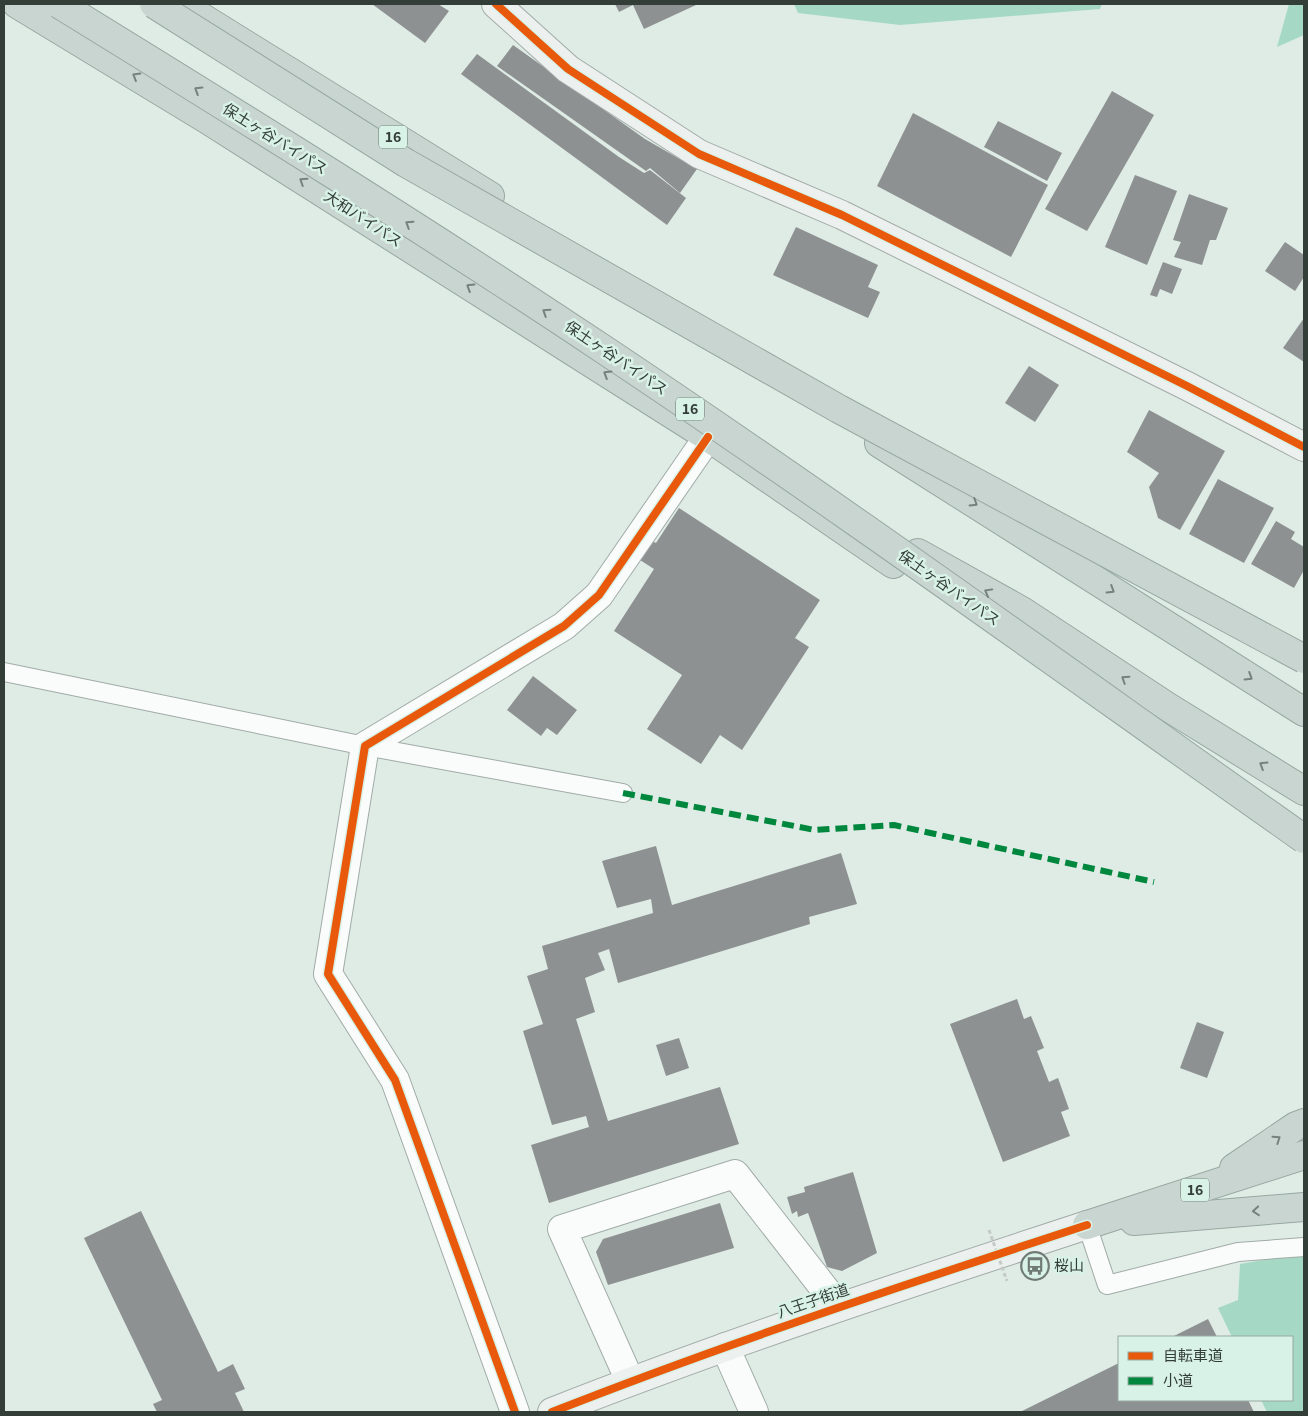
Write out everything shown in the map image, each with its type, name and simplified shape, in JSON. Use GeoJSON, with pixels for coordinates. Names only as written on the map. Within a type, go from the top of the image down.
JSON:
{"type":"FeatureCollection","features":[{"type":"Feature","properties":{"kind":"highway","name":"大和バイパス"},"geometry":{"type":"LineString","coordinates":[[17,4],[208,120],[708,437]]}},
{"type":"Feature","properties":{"kind":"highway","name":"保土ヶ谷バイパス"},"geometry":{"type":"LineString","coordinates":[[59,4],[235,113],[599,346],[825,500],[1304,839]]}},
{"type":"Feature","properties":{"kind":"highway","name":"16"},"geometry":{"type":"LineString","coordinates":[[154,4],[406,163],[839,409],[1304,659]]}},
{"type":"Feature","properties":{"kind":"highway","name":"16"},"geometry":{"type":"LineString","coordinates":[[178,4],[608,270],[1304,712]]}},
{"type":"Feature","properties":{"kind":"highway","name":"16"},"geometry":{"type":"LineString","coordinates":[[608,270],[1000,484],[1304,672]]}},
{"type":"Feature","properties":{"kind":"highway","name":"16"},"geometry":{"type":"LineString","coordinates":[[708,437],[1022,611],[1168,707],[1304,790]]}},
{"type":"Feature","properties":{"kind":"highway","name":"16"},"geometry":{"type":"LineString","coordinates":[[708,437],[949,603],[1132,723],[1238,785],[1304,828]]}},
{"type":"Feature","properties":{"kind":"highway","name":"16"},"geometry":{"type":"LineString","coordinates":[[1208,1186],[1296,1126],[1304,1124]]}},
{"type":"Feature","properties":{"kind":"highway","name":"八王子街道"},"geometry":{"type":"LineString","coordinates":[[1087,1226],[1304,1155]]}},
{"type":"Feature","properties":{"kind":"highway","name":"16"},"geometry":{"type":"LineString","coordinates":[[1087,1226],[1304,1206]]}},
{"type":"Feature","properties":{"kind":"street"},"geometry":{"type":"LineString","coordinates":[[496,4],[568,69],[699,154],[842,216],[1187,386],[1304,447]]}},
{"type":"Feature","properties":{"kind":"street"},"geometry":{"type":"LineString","coordinates":[[515,1412],[395,1080],[328,974],[365,746],[564,626],[599,595],[708,437]]}},
{"type":"Feature","properties":{"kind":"street"},"geometry":{"type":"LineString","coordinates":[[630,1381],[562,1229],[735,1174],[838,1306]]}},
{"type":"Feature","properties":{"kind":"street","name":"八王子街道"},"geometry":{"type":"LineString","coordinates":[[552,1412],[630,1381],[838,1306],[1087,1226]]}},
{"type":"Feature","properties":{"kind":"street"},"geometry":{"type":"LineString","coordinates":[[725,1347],[754,1412]]}},
{"type":"Feature","properties":{"kind":"lane"},"geometry":{"type":"LineString","coordinates":[[4,672],[365,746],[623,793]]}},
{"type":"Feature","properties":{"kind":"lane"},"geometry":{"type":"LineString","coordinates":[[1087,1226],[1107,1285],[1238,1252],[1304,1247]]}},
{"type":"Feature","properties":{"kind":"path"},"geometry":{"type":"LineString","coordinates":[[989,1230],[1006,1281]]}},
{"type":"Feature","properties":{"kind":"green space"},"geometry":{"type":"Polygon","coordinates":[[[794,4],[1102,4],[1100,9],[900,25],[798,13],[794,4]]]}},
{"type":"Feature","properties":{"kind":"green space"},"geometry":{"type":"Polygon","coordinates":[[[1289,4],[1304,4],[1304,35],[1277,47],[1289,4]]]}},
{"type":"Feature","properties":{"kind":"green space"},"geometry":{"type":"Polygon","coordinates":[[[1304,1253],[1304,1412],[1267,1412],[1262,1401],[1293,1401],[1293,1336],[1232,1336],[1218,1308],[1238,1300],[1240,1264],[1304,1253]]]}},
{"type":"Feature","properties":{"kind":"building"},"geometry":{"type":"Polygon","coordinates":[[[372,4],[438,4],[449,11],[425,43],[372,4]]]}},
{"type":"Feature","properties":{"kind":"building"},"geometry":{"type":"Polygon","coordinates":[[[615,4],[696,5],[644,29],[633,5],[619,12],[615,4]]]}},
{"type":"Feature","properties":{"kind":"building"},"geometry":{"type":"Polygon","coordinates":[[[513,45],[645,139],[697,169],[680,193],[650,168],[646,171],[497,66],[513,45]]]}},
{"type":"Feature","properties":{"kind":"building"},"geometry":{"type":"Polygon","coordinates":[[[477,54],[619,157],[644,173],[650,170],[686,198],[667,225],[461,74],[477,54]]]}},
{"type":"Feature","properties":{"kind":"building"},"geometry":{"type":"Polygon","coordinates":[[[1112,91],[1154,115],[1087,231],[1045,209],[1112,91]]]}},
{"type":"Feature","properties":{"kind":"building"},"geometry":{"type":"Polygon","coordinates":[[[913,113],[1048,185],[1011,257],[877,186],[913,113]]]}},
{"type":"Feature","properties":{"kind":"building"},"geometry":{"type":"Polygon","coordinates":[[[998,121],[1062,153],[1047,181],[984,147],[998,121]]]}},
{"type":"Feature","properties":{"kind":"building"},"geometry":{"type":"Polygon","coordinates":[[[1135,175],[1177,191],[1147,265],[1105,247],[1135,175]]]}},
{"type":"Feature","properties":{"kind":"building"},"geometry":{"type":"Polygon","coordinates":[[[1189,194],[1228,208],[1216,240],[1210,240],[1202,265],[1174,257],[1181,242],[1173,240],[1189,194]]]}},
{"type":"Feature","properties":{"kind":"building"},"geometry":{"type":"Polygon","coordinates":[[[796,227],[878,265],[868,287],[880,292],[868,318],[773,275],[796,227]]]}},
{"type":"Feature","properties":{"kind":"building"},"geometry":{"type":"Polygon","coordinates":[[[1285,242],[1304,255],[1304,277],[1295,291],[1265,271],[1285,242]]]}},
{"type":"Feature","properties":{"kind":"building"},"geometry":{"type":"Polygon","coordinates":[[[1163,262],[1182,269],[1172,294],[1160,289],[1157,297],[1150,295],[1163,262]]]}},
{"type":"Feature","properties":{"kind":"building"},"geometry":{"type":"Polygon","coordinates":[[[1304,318],[1304,362],[1283,348],[1304,318]]]}},
{"type":"Feature","properties":{"kind":"building"},"geometry":{"type":"Polygon","coordinates":[[[1029,366],[1059,385],[1035,422],[1005,403],[1029,366]]]}},
{"type":"Feature","properties":{"kind":"building"},"geometry":{"type":"Polygon","coordinates":[[[1149,410],[1225,451],[1180,530],[1158,518],[1149,487],[1159,473],[1127,452],[1149,410]]]}},
{"type":"Feature","properties":{"kind":"building"},"geometry":{"type":"Polygon","coordinates":[[[1218,479],[1274,508],[1244,563],[1189,534],[1218,479]]]}},
{"type":"Feature","properties":{"kind":"building"},"geometry":{"type":"Polygon","coordinates":[[[679,508],[820,600],[795,638],[809,647],[742,750],[720,735],[701,764],[647,729],[682,675],[614,631],[654,569],[640,560],[652,541],[656,543],[679,508]]]}},
{"type":"Feature","properties":{"kind":"building"},"geometry":{"type":"Polygon","coordinates":[[[1276,521],[1295,532],[1291,539],[1304,547],[1304,570],[1294,588],[1251,564],[1276,521]]]}},
{"type":"Feature","properties":{"kind":"building"},"geometry":{"type":"Polygon","coordinates":[[[533,676],[577,710],[557,735],[547,728],[541,736],[507,710],[533,676]]]}},
{"type":"Feature","properties":{"kind":"building"},"geometry":{"type":"Polygon","coordinates":[[[656,846],[672,905],[841,853],[857,904],[809,917],[810,924],[618,983],[609,949],[598,953],[605,970],[585,978],[595,1012],[576,1019],[608,1121],[720,1087],[739,1144],[549,1203],[531,1145],[589,1127],[586,1116],[552,1125],[523,1031],[543,1024],[527,976],[548,969],[542,946],[653,913],[651,899],[617,908],[602,861],[656,846]]]}},
{"type":"Feature","properties":{"kind":"building"},"geometry":{"type":"Polygon","coordinates":[[[1017,999],[1024,1019],[1031,1016],[1044,1048],[1037,1051],[1049,1082],[1058,1078],[1069,1109],[1061,1112],[1070,1136],[1003,1162],[950,1024],[1017,999]]]}},
{"type":"Feature","properties":{"kind":"building"},"geometry":{"type":"Polygon","coordinates":[[[1197,1022],[1224,1032],[1207,1078],[1180,1068],[1197,1022]]]}},
{"type":"Feature","properties":{"kind":"building"},"geometry":{"type":"Polygon","coordinates":[[[679,1038],[689,1068],[666,1076],[656,1045],[679,1038]]]}},
{"type":"Feature","properties":{"kind":"building"},"geometry":{"type":"Polygon","coordinates":[[[853,1172],[877,1253],[842,1271],[827,1267],[808,1213],[798,1217],[797,1211],[792,1214],[787,1197],[805,1192],[804,1187],[853,1172]]]}},
{"type":"Feature","properties":{"kind":"building"},"geometry":{"type":"Polygon","coordinates":[[[720,1203],[734,1248],[608,1285],[596,1252],[603,1239],[720,1203]]]}},
{"type":"Feature","properties":{"kind":"building"},"geometry":{"type":"Polygon","coordinates":[[[141,1211],[218,1372],[233,1364],[245,1389],[235,1393],[244,1412],[157,1412],[153,1404],[162,1400],[84,1238],[141,1211]]]}},
{"type":"Feature","properties":{"kind":"building"},"geometry":{"type":"Polygon","coordinates":[[[1208,1319],[1216,1336],[1174,1336],[1208,1319]]]}},
{"type":"Feature","properties":{"kind":"building"},"geometry":{"type":"Polygon","coordinates":[[[1118,1363],[1118,1401],[1248,1401],[1254,1412],[1020,1412],[1118,1363]]]}},
{"type":"Feature","properties":{"kind":"marked path"},"geometry":{"type":"LineString","coordinates":[[623,793],[815,830],[894,825],[1154,882]]}},
{"type":"Feature","properties":{"kind":"cycle path"},"geometry":{"type":"LineString","coordinates":[[496,4],[568,69],[699,154],[842,215],[1187,386],[1304,447]]}},
{"type":"Feature","properties":{"kind":"cycle path"},"geometry":{"type":"LineString","coordinates":[[515,1412],[395,1080],[328,974],[365,746],[564,626],[599,595],[708,437]]}},
{"type":"Feature","properties":{"kind":"cycle path"},"geometry":{"type":"LineString","coordinates":[[552,1412],[751,1338],[1087,1225]]}},
{"type":"Feature","properties":{"kind":"place","name":"桜山"},"geometry":{"type":"Point","coordinates":[1035,1266]}}]}
